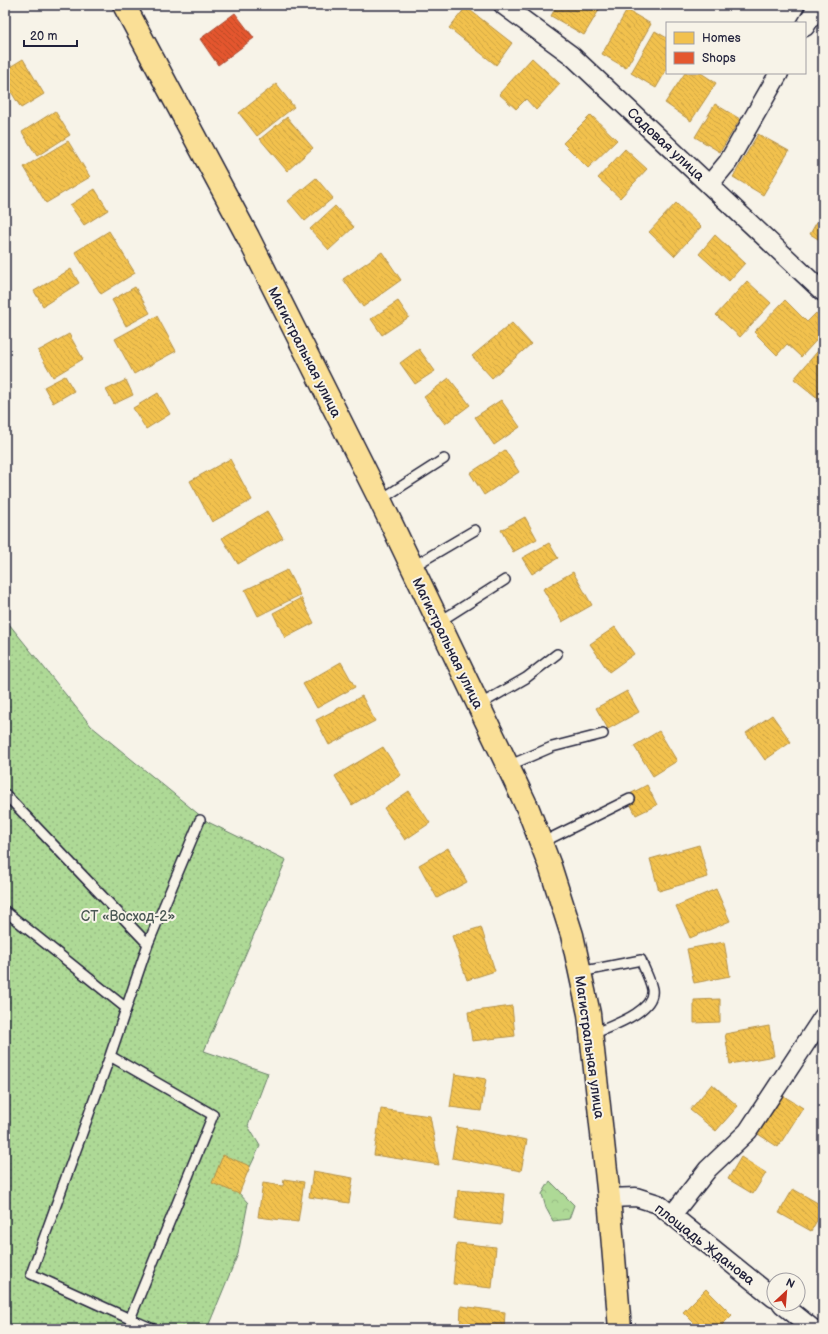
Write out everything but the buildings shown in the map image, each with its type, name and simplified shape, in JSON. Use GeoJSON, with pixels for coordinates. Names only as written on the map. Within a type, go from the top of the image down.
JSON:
{"type":"FeatureCollection","features":[{"type":"Feature","properties":{"kind":"main road","name":"Магистральная улица"},"geometry":{"type":"LineString","coordinates":[[124,5],[248,237],[380,500],[508,766],[528,809],[541,843],[572,935],[589,1014],[609,1198],[620,1329]]}},
{"type":"Feature","properties":{"kind":"street","name":"Садовая улица"},"geometry":{"type":"LineString","coordinates":[[503,5],[572,55],[823,292]]}},
{"type":"Feature","properties":{"kind":"street"},"geometry":{"type":"LineString","coordinates":[[806,25],[818,5]]}},
{"type":"Feature","properties":{"kind":"street"},"geometry":{"type":"LineString","coordinates":[[709,185],[728,162],[778,74]]}},
{"type":"Feature","properties":{"kind":"street"},"geometry":{"type":"LineString","coordinates":[[672,1215],[708,1169],[748,1131],[823,1017]]}},
{"type":"Feature","properties":{"kind":"street","name":"площадь Жданова"},"geometry":{"type":"LineString","coordinates":[[609,1198],[636,1197],[658,1204],[766,1291]]}},
{"type":"Feature","properties":{"kind":"street"},"geometry":{"type":"LineString","coordinates":[[792,1312],[813,1329]]}},
{"type":"Feature","properties":{"kind":"lane"},"geometry":{"type":"LineString","coordinates":[[380,500],[444,459]]}},
{"type":"Feature","properties":{"kind":"lane"},"geometry":{"type":"LineString","coordinates":[[412,568],[475,530]]}},
{"type":"Feature","properties":{"kind":"lane"},"geometry":{"type":"LineString","coordinates":[[438,623],[505,580]]}},
{"type":"Feature","properties":{"kind":"lane"},"geometry":{"type":"LineString","coordinates":[[479,705],[526,678],[558,654]]}},
{"type":"Feature","properties":{"kind":"lane"},"geometry":{"type":"LineString","coordinates":[[508,766],[552,747],[603,734]]}},
{"type":"Feature","properties":{"kind":"lane"},"geometry":{"type":"LineString","coordinates":[[5,794],[148,944]]}},
{"type":"Feature","properties":{"kind":"lane"},"geometry":{"type":"LineString","coordinates":[[541,843],[630,799]]}},
{"type":"Feature","properties":{"kind":"lane"},"geometry":{"type":"LineString","coordinates":[[153,1329],[31,1274],[110,1056],[148,944],[200,820]]}},
{"type":"Feature","properties":{"kind":"lane"},"geometry":{"type":"LineString","coordinates":[[5,911],[126,1008]]}},
{"type":"Feature","properties":{"kind":"lane"},"geometry":{"type":"LineString","coordinates":[[580,972],[641,960],[652,990],[650,1000],[640,1012],[591,1035]]}},
{"type":"Feature","properties":{"kind":"lane"},"geometry":{"type":"LineString","coordinates":[[110,1056],[213,1115],[130,1318]]}},
{"type":"Feature","properties":{"kind":"green space","name":"СТ «Восход-2»"},"geometry":{"type":"Polygon","coordinates":[[[5,619],[91,726],[208,822],[286,860],[204,1051],[268,1073],[248,1126],[260,1146],[238,1192],[248,1203],[238,1254],[207,1329],[5,1329],[5,619]]]}},
{"type":"Feature","properties":{"kind":"green space"},"geometry":{"type":"Polygon","coordinates":[[[550,1181],[574,1205],[569,1219],[553,1221],[546,1208],[542,1194],[550,1181]]]}}]}
